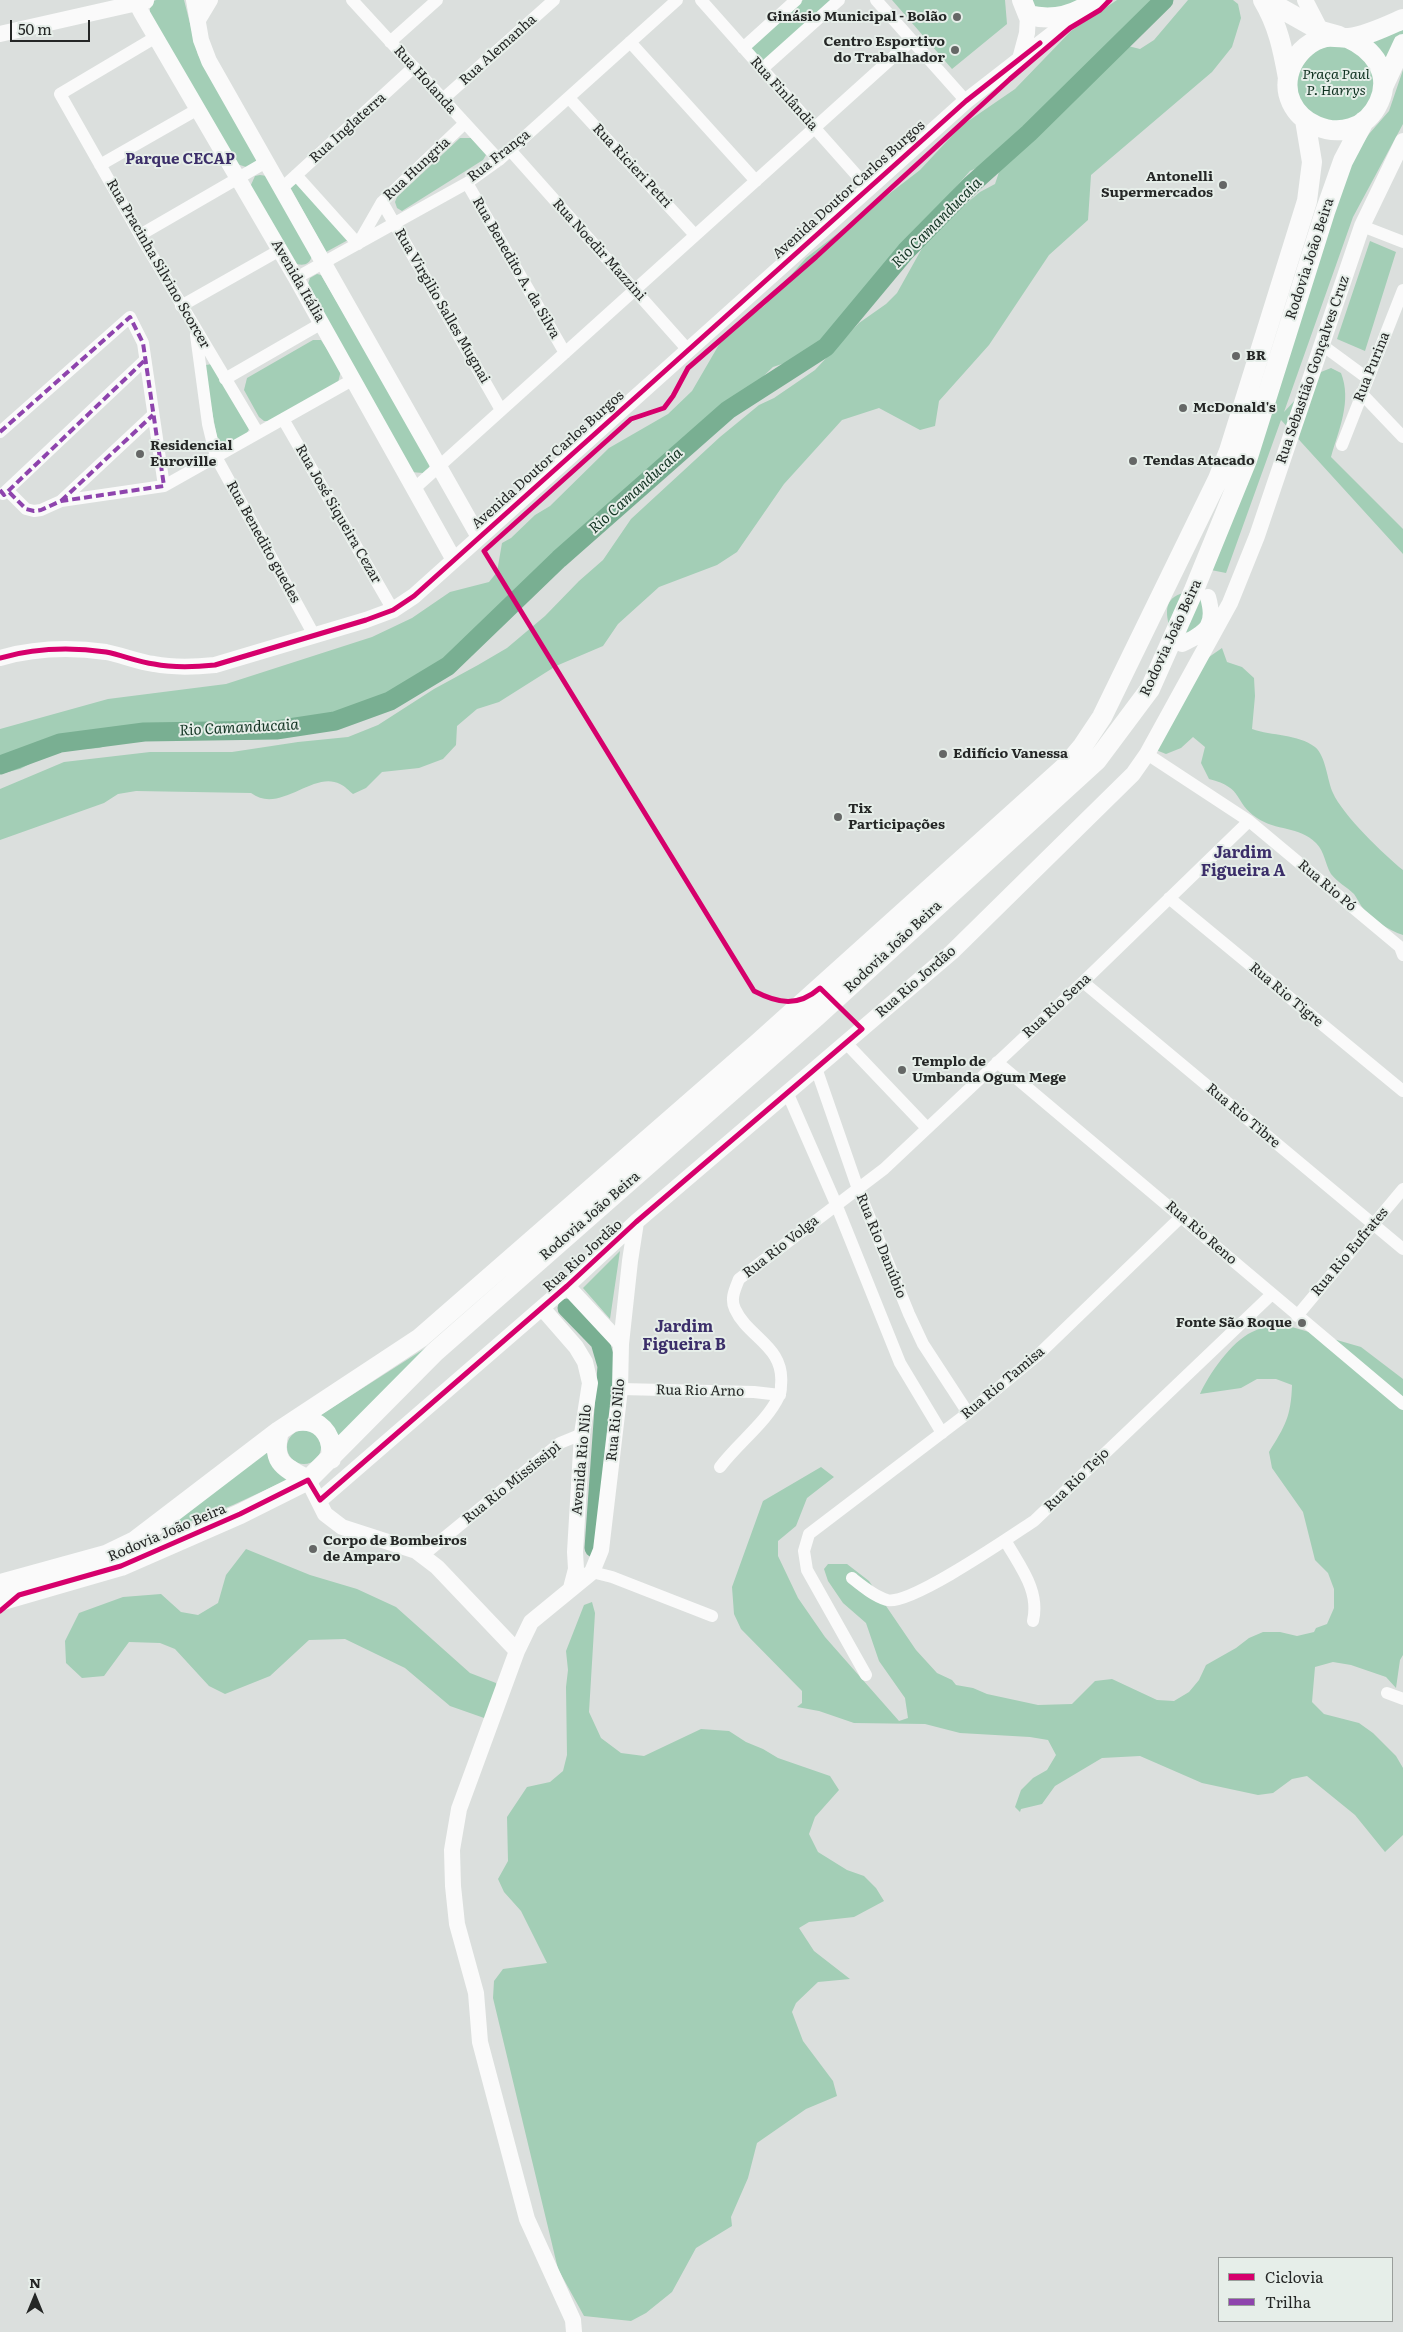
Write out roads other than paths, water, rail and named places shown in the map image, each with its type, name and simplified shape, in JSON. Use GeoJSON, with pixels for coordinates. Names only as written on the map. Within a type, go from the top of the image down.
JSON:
{"type":"FeatureCollection","features":[{"type":"Feature","properties":{"kind":"main road"},"geometry":{"type":"LineString","coordinates":[[1264,0],[1321,31],[1344,37],[1363,45],[1374,56],[1382,71],[1383,87]]}},
{"type":"Feature","properties":{"kind":"main road"},"geometry":{"type":"LineString","coordinates":[[1264,0],[1274,18],[1281,39],[1289,94],[1295,108],[1305,120],[1319,128],[1334,131],[1350,128],[1364,121],[1374,112],[1380,100],[1383,87],[1403,44]]}},
{"type":"Feature","properties":{"kind":"main road"},"geometry":{"type":"LineString","coordinates":[[1025,7],[1042,18],[1055,18],[1090,4]]}},
{"type":"Feature","properties":{"kind":"main road"},"geometry":{"type":"LineString","coordinates":[[1288,79],[1292,65],[1300,52],[1312,42],[1326,37],[1344,37],[1387,26],[1403,19]]}},
{"type":"Feature","properties":{"kind":"main road","name":"Rodovia João Beira"},"geometry":{"type":"LineString","coordinates":[[0,1584],[106,1555],[135,1541],[286,1427],[420,1338],[757,1044],[1066,766],[1082,747],[1102,717],[1153,616],[1230,451],[1307,201],[1312,162],[1305,120]]}},
{"type":"Feature","properties":{"kind":"main road","name":"Rodovia João Beira"},"geometry":{"type":"LineString","coordinates":[[0,1600],[121,1566],[240,1514],[308,1480],[331,1459],[435,1352],[818,1016],[1097,760],[1150,689],[1178,640],[1201,593],[1247,460],[1328,203],[1343,161],[1364,121]]}},
{"type":"Feature","properties":{"kind":"main road"},"geometry":{"type":"LineString","coordinates":[[1167,586],[1201,593]]}},
{"type":"Feature","properties":{"kind":"main road"},"geometry":{"type":"LineString","coordinates":[[1153,616],[1162,628],[1178,640]]}},
{"type":"Feature","properties":{"kind":"main road"},"geometry":{"type":"LineString","coordinates":[[308,1480],[288,1470],[280,1462],[276,1452],[286,1427],[313,1422],[323,1428],[331,1444],[331,1459]]}},
{"type":"Feature","properties":{"kind":"street"},"geometry":{"type":"LineString","coordinates":[[66,20],[114,0]]}},
{"type":"Feature","properties":{"kind":"street"},"geometry":{"type":"LineString","coordinates":[[194,0],[201,40],[209,61],[478,538]]}},
{"type":"Feature","properties":{"kind":"street"},"geometry":{"type":"LineString","coordinates":[[198,20],[210,0]]}},
{"type":"Feature","properties":{"kind":"street","name":"Rua Holanda"},"geometry":{"type":"LineString","coordinates":[[352,0],[499,160]]}},
{"type":"Feature","properties":{"kind":"street"},"geometry":{"type":"LineString","coordinates":[[390,42],[437,0]]}},
{"type":"Feature","properties":{"kind":"street","name":"Rua Alemanha"},"geometry":{"type":"LineString","coordinates":[[443,99],[554,0]]}},
{"type":"Feature","properties":{"kind":"street","name":"Rua França"},"geometry":{"type":"LineString","coordinates":[[296,278],[467,182],[499,160],[677,0]]}},
{"type":"Feature","properties":{"kind":"street","name":"Rua Finlândia"},"geometry":{"type":"LineString","coordinates":[[701,0],[868,188]]}},
{"type":"Feature","properties":{"kind":"street"},"geometry":{"type":"LineString","coordinates":[[744,48],[796,0]]}},
{"type":"Feature","properties":{"kind":"street"},"geometry":{"type":"LineString","coordinates":[[762,68],[839,0]]}},
{"type":"Feature","properties":{"kind":"street"},"geometry":{"type":"LineString","coordinates":[[876,0],[966,101]]}},
{"type":"Feature","properties":{"kind":"street"},"geometry":{"type":"LineString","coordinates":[[1305,0],[1321,31]]}},
{"type":"Feature","properties":{"kind":"street"},"geometry":{"type":"LineString","coordinates":[[0,34],[141,1]]}},
{"type":"Feature","properties":{"kind":"street","name":"Avenida Itália"},"geometry":{"type":"LineString","coordinates":[[141,1],[156,37],[354,379],[454,560]]}},
{"type":"Feature","properties":{"kind":"street","name":"Avenida Doutor Carlos Burgos"},"geometry":{"type":"LineString","coordinates":[[0,658],[28,650],[65,649],[106,652],[154,664],[189,667],[215,664],[314,636],[393,610],[414,596],[966,101],[1090,4]]}},
{"type":"Feature","properties":{"kind":"street"},"geometry":{"type":"LineString","coordinates":[[1020,59],[1027,33],[1025,7]]}},
{"type":"Feature","properties":{"kind":"street","name":"Rua Pracinha Silvino Scorcer"},"geometry":{"type":"LineString","coordinates":[[156,37],[60,94],[181,306],[258,433]]}},
{"type":"Feature","properties":{"kind":"street"},"geometry":{"type":"LineString","coordinates":[[415,488],[912,40]]}},
{"type":"Feature","properties":{"kind":"street"},"geometry":{"type":"LineString","coordinates":[[630,42],[756,181]]}},
{"type":"Feature","properties":{"kind":"street","name":"Rua Inglaterra"},"geometry":{"type":"LineString","coordinates":[[281,188],[414,67]]}},
{"type":"Feature","properties":{"kind":"street","name":"Rua Ricieri Petri"},"geometry":{"type":"LineString","coordinates":[[569,98],[696,235]]}},
{"type":"Feature","properties":{"kind":"street"},"geometry":{"type":"LineString","coordinates":[[100,165],[198,109]]}},
{"type":"Feature","properties":{"kind":"street","name":"Rua Hungria"},"geometry":{"type":"LineString","coordinates":[[358,244],[382,202],[465,124]]}},
{"type":"Feature","properties":{"kind":"street","name":"Rua Sebastião Gonçalves Cruz"},"geometry":{"type":"LineString","coordinates":[[1197,662],[1230,602],[1257,536],[1362,226],[1403,141]]}},
{"type":"Feature","properties":{"kind":"street","name":"Rua Noedir Mazzini"},"geometry":{"type":"LineString","coordinates":[[510,150],[688,350]]}},
{"type":"Feature","properties":{"kind":"street"},"geometry":{"type":"LineString","coordinates":[[140,235],[266,162]]}},
{"type":"Feature","properties":{"kind":"street"},"geometry":{"type":"LineString","coordinates":[[296,175],[358,244]]}},
{"type":"Feature","properties":{"kind":"street","name":"Rua Benedito A. da Silva"},"geometry":{"type":"LineString","coordinates":[[467,182],[565,353]]}},
{"type":"Feature","properties":{"kind":"street","name":"Rua Virgilio Salles Mugnai"},"geometry":{"type":"LineString","coordinates":[[382,202],[501,410]]}},
{"type":"Feature","properties":{"kind":"street"},"geometry":{"type":"LineString","coordinates":[[1362,226],[1403,242]]}},
{"type":"Feature","properties":{"kind":"street"},"geometry":{"type":"LineString","coordinates":[[181,306],[280,250]]}},
{"type":"Feature","properties":{"kind":"street","name":"Rua Purina"},"geometry":{"type":"LineString","coordinates":[[1342,445],[1403,290]]}},
{"type":"Feature","properties":{"kind":"street"},"geometry":{"type":"LineString","coordinates":[[0,432],[130,317],[143,344],[164,486]]}},
{"type":"Feature","properties":{"kind":"street"},"geometry":{"type":"LineString","coordinates":[[225,379],[322,323]]}},
{"type":"Feature","properties":{"kind":"street","name":"Rua Benedito guedes"},"geometry":{"type":"LineString","coordinates":[[196,330],[208,424],[216,457],[314,636]]}},
{"type":"Feature","properties":{"kind":"street"},"geometry":{"type":"LineString","coordinates":[[1322,344],[1367,378]]}},
{"type":"Feature","properties":{"kind":"street"},"geometry":{"type":"LineString","coordinates":[[146,360],[4,491],[26,508],[34,511],[61,501],[164,486],[354,379]]}},
{"type":"Feature","properties":{"kind":"street"},"geometry":{"type":"LineString","coordinates":[[1361,393],[1403,437]]}},
{"type":"Feature","properties":{"kind":"street"},"geometry":{"type":"LineString","coordinates":[[61,501],[153,415]]}},
{"type":"Feature","properties":{"kind":"street","name":"Rua José Siqueira Cezar"},"geometry":{"type":"LineString","coordinates":[[284,419],[393,610]]}},
{"type":"Feature","properties":{"kind":"street"},"geometry":{"type":"LineString","coordinates":[[1201,593],[1230,602]]}},
{"type":"Feature","properties":{"kind":"street"},"geometry":{"type":"LineString","coordinates":[[1197,662],[1178,640],[1202,635],[1211,623],[1211,608],[1201,593]]}},
{"type":"Feature","properties":{"kind":"street","name":"Rua Rio Jordão"},"geometry":{"type":"LineString","coordinates":[[320,1500],[542,1308],[636,1222],[952,952],[1133,774],[1147,754],[1197,662]]}},
{"type":"Feature","properties":{"kind":"street","name":"Rua Rio Pó"},"geometry":{"type":"LineString","coordinates":[[1147,754],[1249,821],[1400,947],[1403,955]]}},
{"type":"Feature","properties":{"kind":"street","name":"Rua Rio Sena"},"geometry":{"type":"LineString","coordinates":[[836,1204],[884,1170],[1083,982],[1249,821]]}},
{"type":"Feature","properties":{"kind":"street","name":"Rua Rio Tigre"},"geometry":{"type":"LineString","coordinates":[[1169,898],[1403,1091]]}},
{"type":"Feature","properties":{"kind":"street","name":"Rua Rio Tibre"},"geometry":{"type":"LineString","coordinates":[[1083,982],[1403,1249]]}},
{"type":"Feature","properties":{"kind":"street"},"geometry":{"type":"LineString","coordinates":[[846,1042],[927,1128]]}},
{"type":"Feature","properties":{"kind":"street","name":"Rua Rio Reno"},"geometry":{"type":"LineString","coordinates":[[997,1062],[1403,1404]]}},
{"type":"Feature","properties":{"kind":"street","name":"Rua Rio Danúbio"},"geometry":{"type":"LineString","coordinates":[[816,1068],[858,1189],[909,1314],[923,1344],[968,1412]]}},
{"type":"Feature","properties":{"kind":"street","name":"Rua Rio Danúbio"},"geometry":{"type":"LineString","coordinates":[[787,1092],[836,1204],[900,1363],[942,1433]]}},
{"type":"Feature","properties":{"kind":"street","name":"Rua Rio Eufrates"},"geometry":{"type":"LineString","coordinates":[[1297,1316],[1403,1189]]}},
{"type":"Feature","properties":{"kind":"street","name":"Rua Rio Volga"},"geometry":{"type":"LineString","coordinates":[[780,1395],[782,1376],[778,1362],[769,1346],[738,1314],[734,1307],[733,1294],[739,1279],[836,1204]]}},
{"type":"Feature","properties":{"kind":"street","name":"Rua Rio Tamisa"},"geometry":{"type":"LineString","coordinates":[[866,1675],[807,1570],[804,1551],[809,1534],[942,1433],[1039,1354],[1182,1216]]}},
{"type":"Feature","properties":{"kind":"street","name":"Rua Rio Nilo"},"geometry":{"type":"LineString","coordinates":[[584,1571],[601,1550],[620,1389],[621,1344],[636,1222]]}},
{"type":"Feature","properties":{"kind":"street"},"geometry":{"type":"LineString","coordinates":[[567,1286],[621,1344]]}},
{"type":"Feature","properties":{"kind":"street","name":"Rua Rio Tejo"},"geometry":{"type":"LineString","coordinates":[[852,1578],[872,1593],[888,1600],[902,1600],[1006,1540],[1034,1521],[1272,1294]]}},
{"type":"Feature","properties":{"kind":"street","name":"Avenida Rio Nilo"},"geometry":{"type":"LineString","coordinates":[[542,1308],[576,1347],[585,1362],[590,1383],[582,1434],[575,1552],[584,1571]]}},
{"type":"Feature","properties":{"kind":"street","name":"Rua Rio Arno"},"geometry":{"type":"LineString","coordinates":[[620,1389],[754,1392],[780,1395]]}},
{"type":"Feature","properties":{"kind":"street"},"geometry":{"type":"LineString","coordinates":[[720,1467],[766,1416],[780,1395]]}},
{"type":"Feature","properties":{"kind":"street","name":"Rua Rio Mississipi"},"geometry":{"type":"LineString","coordinates":[[422,1556],[560,1443],[582,1434]]}},
{"type":"Feature","properties":{"kind":"street"},"geometry":{"type":"LineString","coordinates":[[308,1480],[320,1500],[325,1514],[342,1527],[416,1551],[437,1567],[517,1652]]}},
{"type":"Feature","properties":{"kind":"street"},"geometry":{"type":"LineString","coordinates":[[1006,1540],[1035,1595],[1036,1607],[1033,1621]]}},
{"type":"Feature","properties":{"kind":"street"},"geometry":{"type":"LineString","coordinates":[[574,2332],[573,2320],[526,2219],[480,2042],[476,1993],[457,1924],[452,1886],[452,1850],[460,1809],[517,1652],[532,1622],[572,1588],[584,1571],[612,1576],[712,1616]]}},
{"type":"Feature","properties":{"kind":"street"},"geometry":{"type":"LineString","coordinates":[[0,1611],[19,1595]]}},
{"type":"Feature","properties":{"kind":"street"},"geometry":{"type":"LineString","coordinates":[[1387,1693],[1403,1699]]}},
{"type":"Feature","properties":{"kind":"waterway","name":"Rio Camanducaia"},"geometry":{"type":"LineString","coordinates":[[0,765],[60,743],[144,732],[276,730],[335,721],[390,701],[448,666],[559,559],[728,410],[826,347],[906,251],[972,184],[1029,133],[1164,0]]}},
{"type":"Feature","properties":{"kind":"waterway"},"geometry":{"type":"LineString","coordinates":[[567,1308],[600,1342],[607,1366],[594,1548]]}},
{"type":"Feature","properties":{"kind":"place","name":"Ginásio Municipal - Bolão"},"geometry":{"type":"Point","coordinates":[957,17]}},
{"type":"Feature","properties":{"kind":"place","name":"Centro Esportivo do Trabalhador"},"geometry":{"type":"Point","coordinates":[955,50]}},
{"type":"Feature","properties":{"kind":"place","name":"Antonelli Supermercados"},"geometry":{"type":"Point","coordinates":[1223,185]}},
{"type":"Feature","properties":{"kind":"place","name":"BR"},"geometry":{"type":"Point","coordinates":[1236,356]}},
{"type":"Feature","properties":{"kind":"place","name":"McDonald's"},"geometry":{"type":"Point","coordinates":[1183,408]}},
{"type":"Feature","properties":{"kind":"place","name":"Residencial Euroville"},"geometry":{"type":"Point","coordinates":[140,454]}},
{"type":"Feature","properties":{"kind":"place","name":"Tendas Atacado"},"geometry":{"type":"Point","coordinates":[1133,461]}},
{"type":"Feature","properties":{"kind":"place","name":"Edifício Vanessa"},"geometry":{"type":"Point","coordinates":[943,754]}},
{"type":"Feature","properties":{"kind":"place","name":"Tix Participações"},"geometry":{"type":"Point","coordinates":[838,817]}},
{"type":"Feature","properties":{"kind":"place","name":"Templo de Umbanda Ogum Mege"},"geometry":{"type":"Point","coordinates":[902,1070]}},
{"type":"Feature","properties":{"kind":"place","name":"Fonte São Roque"},"geometry":{"type":"Point","coordinates":[1302,1323]}},
{"type":"Feature","properties":{"kind":"place","name":"Corpo de Bombeiros de Amparo"},"geometry":{"type":"Point","coordinates":[313,1549]}},
{"type":"Feature","properties":{"kind":"district","name":"Parque CECAP"},"geometry":{"type":"Point","coordinates":[180,160]}},
{"type":"Feature","properties":{"kind":"district","name":"Jardim Figueira A"},"geometry":{"type":"Point","coordinates":[1243,862]}},
{"type":"Feature","properties":{"kind":"district","name":"Jardim Figueira B"},"geometry":{"type":"Point","coordinates":[684,1336]}},
{"type":"Feature","properties":{"kind":"park label","name":"Praça Paul P. Harrys"},"geometry":{"type":"Point","coordinates":[1336,84]}}]}
